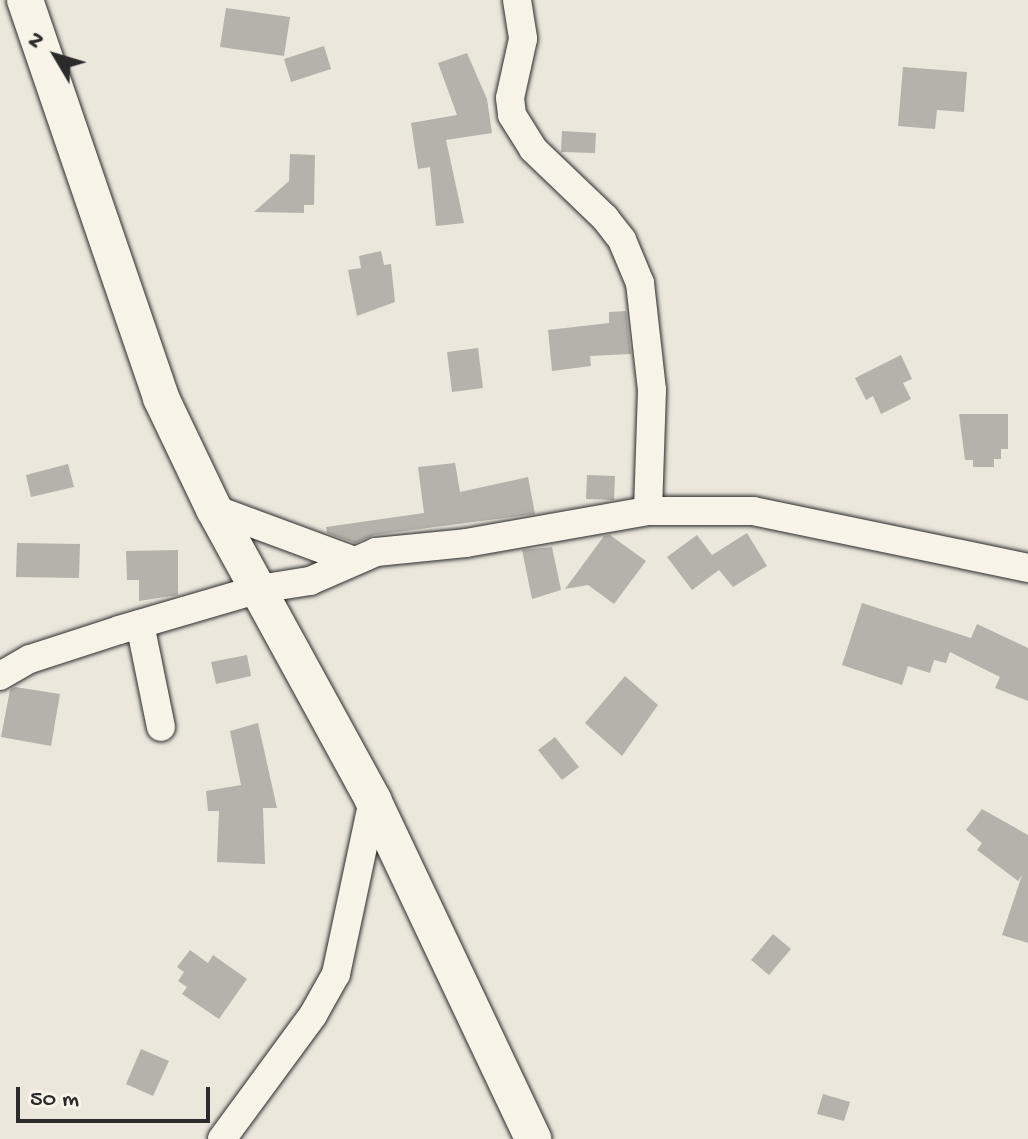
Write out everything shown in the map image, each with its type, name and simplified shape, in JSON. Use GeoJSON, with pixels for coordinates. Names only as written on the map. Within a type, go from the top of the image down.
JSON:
{"type":"FeatureCollection","features":[{"type":"Feature","properties":{"kind":"main road"},"geometry":{"type":"LineString","coordinates":[[25,0],[161,398],[214,509],[373,800],[533,1139]]}},
{"type":"Feature","properties":{"kind":"street"},"geometry":{"type":"LineString","coordinates":[[517,0],[523,39],[510,98],[512,115],[533,149],[605,218],[622,240],[640,283],[652,390],[648,511]]}},
{"type":"Feature","properties":{"kind":"street"},"geometry":{"type":"LineString","coordinates":[[214,509],[352,560]]}},
{"type":"Feature","properties":{"kind":"street"},"geometry":{"type":"LineString","coordinates":[[0,676],[30,659],[259,589],[310,581],[352,560],[393,548],[466,543],[648,511],[753,511],[1028,568]]}},
{"type":"Feature","properties":{"kind":"street"},"geometry":{"type":"LineString","coordinates":[[140,624],[161,727]]}},
{"type":"Feature","properties":{"kind":"street"},"geometry":{"type":"LineString","coordinates":[[222,1139],[313,1015],[336,974],[373,800]]}},
{"type":"Feature","properties":{"kind":"building"},"geometry":{"type":"Polygon","coordinates":[[[226,8],[290,17],[284,56],[220,47],[226,8]]]}},
{"type":"Feature","properties":{"kind":"building"},"geometry":{"type":"Polygon","coordinates":[[[324,46],[331,69],[291,82],[284,59],[324,46]]]}},
{"type":"Feature","properties":{"kind":"building"},"geometry":{"type":"Polygon","coordinates":[[[467,53],[487,99],[492,133],[446,140],[464,223],[436,226],[430,167],[418,169],[411,123],[457,115],[438,63],[467,53]]]}},
{"type":"Feature","properties":{"kind":"building"},"geometry":{"type":"Polygon","coordinates":[[[903,67],[967,72],[964,112],[937,110],[935,129],[898,126],[903,67]]]}},
{"type":"Feature","properties":{"kind":"building"},"geometry":{"type":"Polygon","coordinates":[[[562,131],[596,133],[595,153],[561,152],[562,131]]]}},
{"type":"Feature","properties":{"kind":"building"},"geometry":{"type":"Polygon","coordinates":[[[290,154],[315,155],[314,205],[304,205],[304,213],[254,212],[289,181],[290,154]]]}},
{"type":"Feature","properties":{"kind":"building"},"geometry":{"type":"Polygon","coordinates":[[[381,251],[384,265],[391,264],[395,302],[357,316],[348,270],[361,268],[359,256],[381,251]]]}},
{"type":"Feature","properties":{"kind":"building"},"geometry":{"type":"Polygon","coordinates":[[[626,311],[631,354],[590,356],[591,366],[552,371],[548,330],[609,323],[609,312],[626,311]]]}},
{"type":"Feature","properties":{"kind":"building"},"geometry":{"type":"Polygon","coordinates":[[[478,348],[483,388],[452,392],[447,352],[478,348]]]}},
{"type":"Feature","properties":{"kind":"building"},"geometry":{"type":"Polygon","coordinates":[[[901,355],[912,379],[903,383],[911,399],[881,414],[873,396],[866,400],[855,378],[901,355]]]}},
{"type":"Feature","properties":{"kind":"building"},"geometry":{"type":"Polygon","coordinates":[[[959,414],[1008,414],[1008,449],[1001,449],[1001,459],[994,459],[994,467],[973,467],[973,460],[965,460],[959,414]]]}},
{"type":"Feature","properties":{"kind":"building"},"geometry":{"type":"Polygon","coordinates":[[[455,463],[460,492],[528,477],[535,514],[374,535],[355,543],[327,533],[326,527],[424,513],[418,467],[455,463]]]}},
{"type":"Feature","properties":{"kind":"building"},"geometry":{"type":"Polygon","coordinates":[[[68,464],[74,487],[31,497],[26,475],[68,464]]]}},
{"type":"Feature","properties":{"kind":"building"},"geometry":{"type":"Polygon","coordinates":[[[587,475],[615,476],[614,500],[586,499],[587,475]]]}},
{"type":"Feature","properties":{"kind":"building"},"geometry":{"type":"Polygon","coordinates":[[[747,533],[767,566],[733,587],[719,570],[692,590],[667,557],[697,535],[712,555],[747,533]]]}},
{"type":"Feature","properties":{"kind":"building"},"geometry":{"type":"Polygon","coordinates":[[[610,535],[646,561],[614,604],[588,585],[565,589],[604,536],[610,535]]]}},
{"type":"Feature","properties":{"kind":"building"},"geometry":{"type":"Polygon","coordinates":[[[17,543],[80,544],[79,578],[16,577],[17,543]]]}},
{"type":"Feature","properties":{"kind":"building"},"geometry":{"type":"Polygon","coordinates":[[[552,547],[561,590],[532,599],[522,550],[552,547]]]}},
{"type":"Feature","properties":{"kind":"building"},"geometry":{"type":"Polygon","coordinates":[[[178,550],[178,595],[139,601],[139,580],[127,580],[126,551],[178,550]]]}},
{"type":"Feature","properties":{"kind":"building"},"geometry":{"type":"Polygon","coordinates":[[[862,603],[971,638],[977,624],[1028,648],[1028,701],[995,688],[1000,677],[950,652],[946,663],[934,660],[930,673],[908,666],[902,685],[842,665],[862,603]]]}},
{"type":"Feature","properties":{"kind":"building"},"geometry":{"type":"Polygon","coordinates":[[[247,655],[251,676],[216,684],[211,662],[247,655]]]}},
{"type":"Feature","properties":{"kind":"building"},"geometry":{"type":"Polygon","coordinates":[[[625,676],[658,705],[622,756],[585,723],[625,676]]]}},
{"type":"Feature","properties":{"kind":"building"},"geometry":{"type":"Polygon","coordinates":[[[15,687],[60,694],[51,746],[1,737],[10,690],[15,687]]]}},
{"type":"Feature","properties":{"kind":"building"},"geometry":{"type":"Polygon","coordinates":[[[258,723],[277,808],[263,808],[265,864],[217,862],[219,811],[208,811],[206,791],[241,785],[230,731],[258,723]]]}},
{"type":"Feature","properties":{"kind":"building"},"geometry":{"type":"Polygon","coordinates":[[[555,737],[579,767],[562,780],[538,750],[555,737]]]}},
{"type":"Feature","properties":{"kind":"building"},"geometry":{"type":"Polygon","coordinates":[[[982,809],[1028,835],[1028,943],[1002,935],[1022,875],[1018,881],[977,850],[982,843],[966,830],[982,809]]]}},
{"type":"Feature","properties":{"kind":"building"},"geometry":{"type":"Polygon","coordinates":[[[773,934],[791,949],[769,975],[751,960],[773,934]]]}},
{"type":"Feature","properties":{"kind":"building"},"geometry":{"type":"Polygon","coordinates":[[[190,950],[208,963],[213,955],[247,979],[219,1019],[182,994],[187,987],[178,981],[184,972],[177,967],[190,950]]]}},
{"type":"Feature","properties":{"kind":"building"},"geometry":{"type":"Polygon","coordinates":[[[141,1049],[169,1061],[153,1096],[126,1084],[141,1049]]]}},
{"type":"Feature","properties":{"kind":"building"},"geometry":{"type":"Polygon","coordinates":[[[823,1094],[850,1102],[844,1121],[817,1114],[823,1094]]]}}]}
